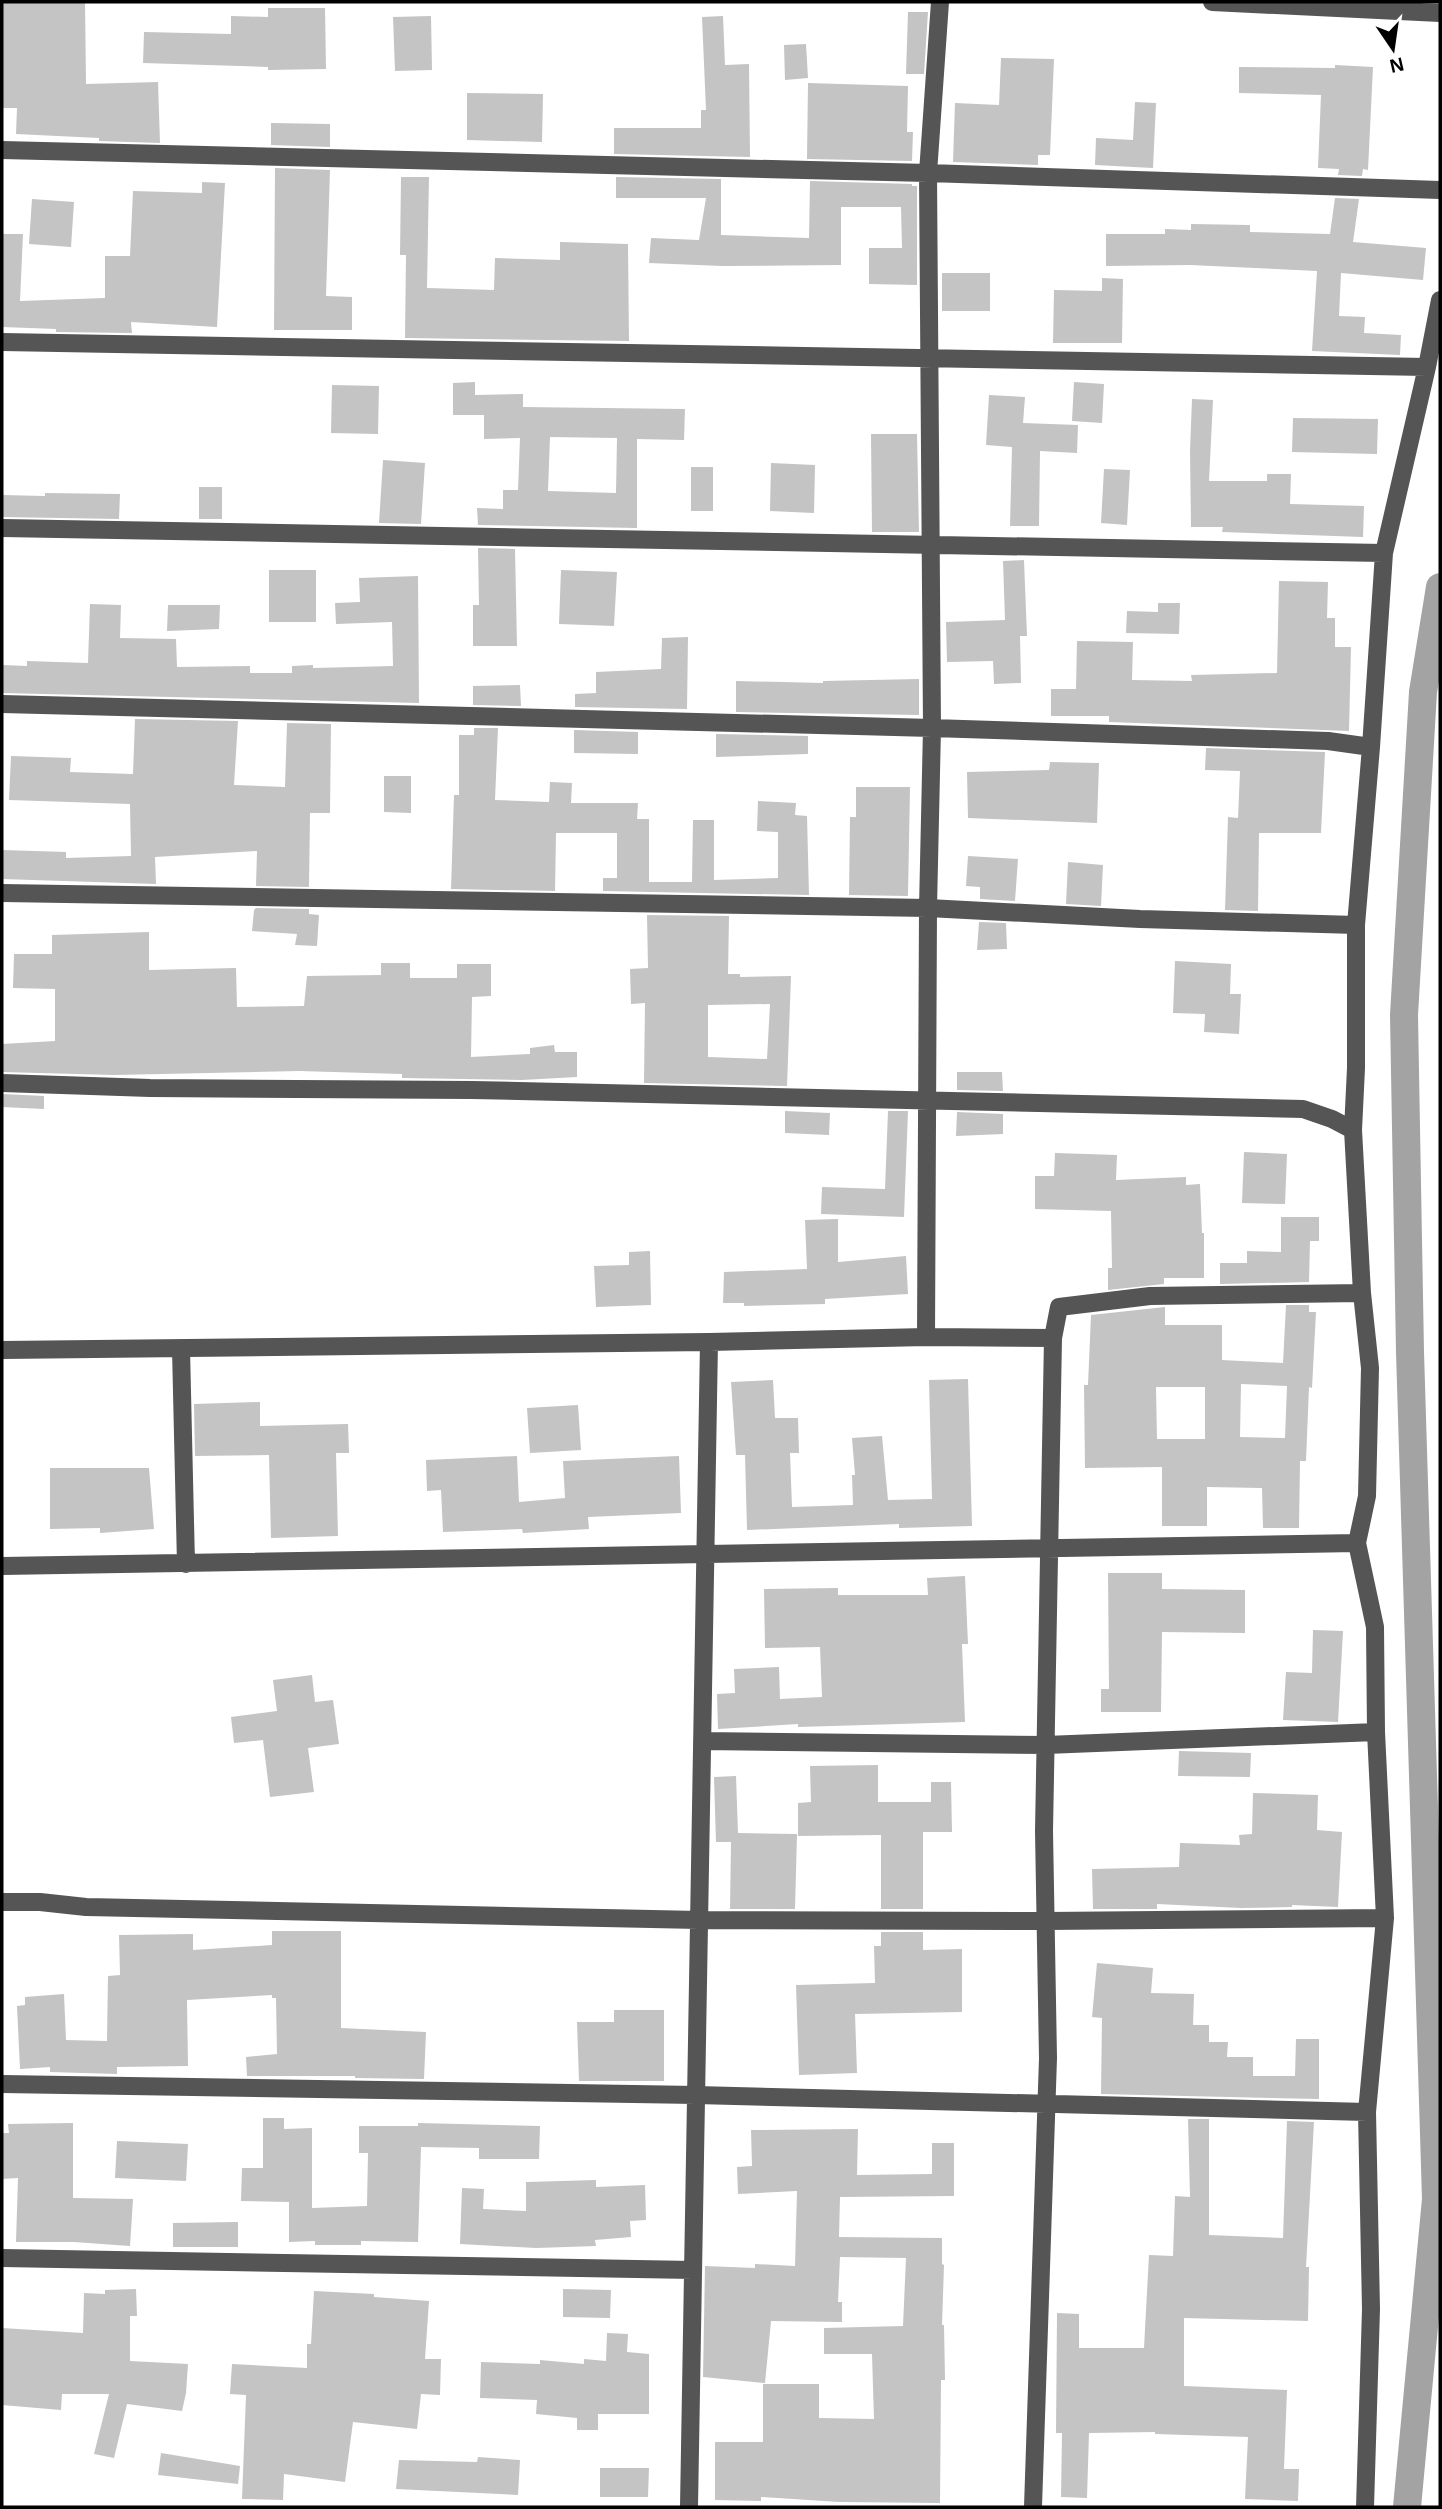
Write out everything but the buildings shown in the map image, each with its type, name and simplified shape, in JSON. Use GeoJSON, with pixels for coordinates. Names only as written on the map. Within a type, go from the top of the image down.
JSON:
{"type":"FeatureCollection","features":[{"type":"Feature","properties":{"kind":"street"},"geometry":{"type":"LineString","coordinates":[[926,1337],[928,908],[932,728],[928,173],[940,2]]}},
{"type":"Feature","properties":{"kind":"street"},"geometry":{"type":"LineString","coordinates":[[1212,2],[1440,13]]}},
{"type":"Feature","properties":{"kind":"street"},"geometry":{"type":"LineString","coordinates":[[2,150],[928,173],[1440,190]]}},
{"type":"Feature","properties":{"kind":"street"},"geometry":{"type":"LineString","coordinates":[[1365,2507],[1371,2309],[1367,2112],[1385,1918],[1376,1732],[1375,1627],[1357,1543],[1367,1496],[1370,1381],[1353,1130],[1356,925],[1384,553],[1440,300]]}},
{"type":"Feature","properties":{"kind":"street"},"geometry":{"type":"LineString","coordinates":[[2,342],[1427,367]]}},
{"type":"Feature","properties":{"kind":"street"},"geometry":{"type":"LineString","coordinates":[[2,528],[1384,553]]}},
{"type":"Feature","properties":{"kind":"street"},"geometry":{"type":"LineString","coordinates":[[2,704],[932,728],[1328,741],[1371,747]]}},
{"type":"Feature","properties":{"kind":"street"},"geometry":{"type":"LineString","coordinates":[[2,893],[928,908],[1140,919],[1356,925]]}},
{"type":"Feature","properties":{"kind":"street"},"geometry":{"type":"LineString","coordinates":[[2,1083],[150,1088],[472,1090],[1303,1109],[1353,1130]]}},
{"type":"Feature","properties":{"kind":"street"},"geometry":{"type":"LineString","coordinates":[[1033,2507],[1048,2058],[1044,1832],[1054,1338],[1059,1307],[1150,1296],[1362,1293]]}},
{"type":"Feature","properties":{"kind":"street"},"geometry":{"type":"LineString","coordinates":[[2,1350],[926,1337],[1054,1338]]}},
{"type":"Feature","properties":{"kind":"street"},"geometry":{"type":"LineString","coordinates":[[689,2507],[709,1342]]}},
{"type":"Feature","properties":{"kind":"street"},"geometry":{"type":"LineString","coordinates":[[181,1349],[186,1564]]}},
{"type":"Feature","properties":{"kind":"street"},"geometry":{"type":"LineString","coordinates":[[2,1566],[1357,1543]]}},
{"type":"Feature","properties":{"kind":"street"},"geometry":{"type":"LineString","coordinates":[[702,1741],[1046,1745],[1376,1732]]}},
{"type":"Feature","properties":{"kind":"street"},"geometry":{"type":"LineString","coordinates":[[2,1902],[40,1902],[86,1907],[699,1920],[1385,1918]]}},
{"type":"Feature","properties":{"kind":"street"},"geometry":{"type":"LineString","coordinates":[[2,2084],[696,2095],[1367,2112]]}},
{"type":"Feature","properties":{"kind":"street"},"geometry":{"type":"LineString","coordinates":[[2,2258],[693,2270]]}},
{"type":"Feature","properties":{"kind":"waterway"},"geometry":{"type":"LineString","coordinates":[[1407,2507],[1436,2199],[1410,1352],[1404,1015],[1423,692],[1440,587]]}}]}
